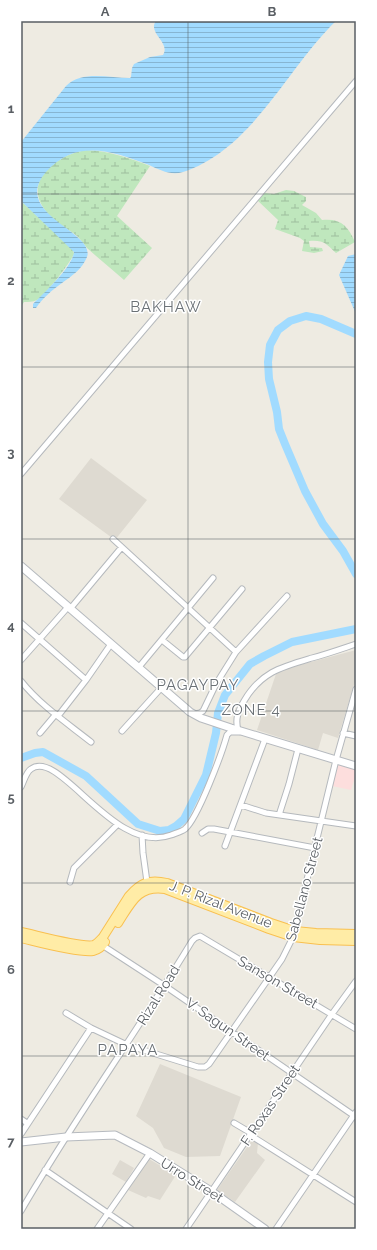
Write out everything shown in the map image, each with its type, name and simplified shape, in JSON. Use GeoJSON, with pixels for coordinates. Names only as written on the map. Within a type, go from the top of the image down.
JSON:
{"type":"FeatureCollection","features":[{"type":"Feature","properties":{"kind":"main road","name":"J. P. Rizal Avenue"},"geometry":{"type":"LineString","coordinates":[[148,882],[167,882],[269,929],[314,940],[352,937]]}},
{"type":"Feature","properties":{"kind":"main road"},"geometry":{"type":"LineString","coordinates":[[21,938],[47,941],[92,951],[101,944],[129,896],[139,886],[148,882]]}},
{"type":"Feature","properties":{"kind":"main road","name":"J. P. Rizal Avenue"},"geometry":{"type":"LineString","coordinates":[[101,944],[132,902],[143,891],[157,888],[165,889],[208,901]]}},
{"type":"Feature","properties":{"kind":"main road"},"geometry":{"type":"LineString","coordinates":[[21,932],[47,941]]}},
{"type":"Feature","properties":{"kind":"street"},"geometry":{"type":"LineString","coordinates":[[21,474],[356,80]]}},
{"type":"Feature","properties":{"kind":"street"},"geometry":{"type":"LineString","coordinates":[[113,539],[121,548],[236,652]]}},
{"type":"Feature","properties":{"kind":"street"},"geometry":{"type":"LineString","coordinates":[[21,660],[121,548]]}},
{"type":"Feature","properties":{"kind":"street"},"geometry":{"type":"LineString","coordinates":[[21,566],[162,687],[183,708],[193,714],[265,739],[356,766]]}},
{"type":"Feature","properties":{"kind":"street"},"geometry":{"type":"LineString","coordinates":[[139,667],[213,578]]}},
{"type":"Feature","properties":{"kind":"street"},"geometry":{"type":"LineString","coordinates":[[162,640],[185,657],[242,590]]}},
{"type":"Feature","properties":{"kind":"street"},"geometry":{"type":"LineString","coordinates":[[193,714],[203,711],[216,684],[236,652],[287,596]]}},
{"type":"Feature","properties":{"kind":"street"},"geometry":{"type":"LineString","coordinates":[[21,623],[86,680]]}},
{"type":"Feature","properties":{"kind":"street"},"geometry":{"type":"LineString","coordinates":[[40,733],[86,680],[111,644]]}},
{"type":"Feature","properties":{"kind":"street"},"geometry":{"type":"LineString","coordinates":[[241,731],[236,716],[241,705],[253,686],[267,675],[284,666],[356,644]]}},
{"type":"Feature","properties":{"kind":"street"},"geometry":{"type":"LineString","coordinates":[[21,681],[57,715],[91,742]]}},
{"type":"Feature","properties":{"kind":"street"},"geometry":{"type":"LineString","coordinates":[[122,731],[162,687]]}},
{"type":"Feature","properties":{"kind":"street","name":"Sabellano Street"},"geometry":{"type":"LineString","coordinates":[[127,1045],[198,1067],[205,1067],[209,1064],[287,950],[294,934],[336,760],[355,693]]}},
{"type":"Feature","properties":{"kind":"street"},"geometry":{"type":"LineString","coordinates":[[21,787],[30,769],[41,766],[49,768],[60,775],[128,831],[142,836],[158,838],[166,837],[186,829],[205,793],[227,735],[230,732],[241,731]]}},
{"type":"Feature","properties":{"kind":"street"},"geometry":{"type":"LineString","coordinates":[[343,733],[356,736]]}},
{"type":"Feature","properties":{"kind":"street"},"geometry":{"type":"LineString","coordinates":[[225,846],[232,831],[265,739]]}},
{"type":"Feature","properties":{"kind":"street"},"geometry":{"type":"LineString","coordinates":[[279,815],[298,749]]}},
{"type":"Feature","properties":{"kind":"street"},"geometry":{"type":"LineString","coordinates":[[241,805],[266,813],[356,826]]}},
{"type":"Feature","properties":{"kind":"street"},"geometry":{"type":"LineString","coordinates":[[70,882],[74,868],[118,824]]}},
{"type":"Feature","properties":{"kind":"street"},"geometry":{"type":"LineString","coordinates":[[202,833],[208,829],[232,831],[315,848]]}},
{"type":"Feature","properties":{"kind":"street"},"geometry":{"type":"LineString","coordinates":[[142,836],[142,853],[148,882]]}},
{"type":"Feature","properties":{"kind":"street","name":"Rizal Road"},"geometry":{"type":"LineString","coordinates":[[21,1211],[45,1170],[165,986],[192,941],[197,936],[200,936]]}},
{"type":"Feature","properties":{"kind":"street","name":"Sanson Street"},"geometry":{"type":"LineString","coordinates":[[200,936],[356,1028]]}},
{"type":"Feature","properties":{"kind":"street","name":"V. Sagun Street"},"geometry":{"type":"LineString","coordinates":[[101,944],[355,1115]]}},
{"type":"Feature","properties":{"kind":"street","name":"F. Roxas Street"},"geometry":{"type":"LineString","coordinates":[[186,1229],[356,981]]}},
{"type":"Feature","properties":{"kind":"street"},"geometry":{"type":"LineString","coordinates":[[66,1013],[92,1028],[127,1045]]}},
{"type":"Feature","properties":{"kind":"street"},"geometry":{"type":"LineString","coordinates":[[21,1134],[92,1028]]}},
{"type":"Feature","properties":{"kind":"street"},"geometry":{"type":"LineString","coordinates":[[276,1229],[355,1115]]}},
{"type":"Feature","properties":{"kind":"street"},"geometry":{"type":"LineString","coordinates":[[21,1119],[27,1124]]}},
{"type":"Feature","properties":{"kind":"street"},"geometry":{"type":"LineString","coordinates":[[234,1123],[313,1176],[356,1202]]}},
{"type":"Feature","properties":{"kind":"street","name":"Urro Street"},"geometry":{"type":"LineString","coordinates":[[66,1137],[115,1135],[150,1154],[211,1191],[265,1229]]}},
{"type":"Feature","properties":{"kind":"street"},"geometry":{"type":"LineString","coordinates":[[21,1142],[66,1137]]}},
{"type":"Feature","properties":{"kind":"street"},"geometry":{"type":"LineString","coordinates":[[98,1229],[150,1154]]}},
{"type":"Feature","properties":{"kind":"street"},"geometry":{"type":"LineString","coordinates":[[45,1170],[131,1229]]}},
{"type":"Feature","properties":{"kind":"shaded area"},"geometry":{"type":"Polygon","coordinates":[[[91,458],[147,500],[115,540],[59,499],[91,458]]]}},
{"type":"Feature","properties":{"kind":"shaded area"},"geometry":{"type":"Polygon","coordinates":[[[356,650],[356,678],[338,738],[323,733],[318,750],[257,730],[277,671],[356,650]]]}},
{"type":"Feature","properties":{"kind":"shaded area"},"geometry":{"type":"Polygon","coordinates":[[[338,765],[356,769],[351,790],[332,786],[338,765]]]}},
{"type":"Feature","properties":{"kind":"shaded area"},"geometry":{"type":"Polygon","coordinates":[[[160,1064],[241,1097],[220,1156],[186,1157],[164,1148],[153,1128],[136,1116],[160,1064]]]}},
{"type":"Feature","properties":{"kind":"shaded area"},"geometry":{"type":"Polygon","coordinates":[[[252,1140],[258,1143],[257,1153],[265,1160],[235,1202],[217,1190],[252,1140]]]}},
{"type":"Feature","properties":{"kind":"shaded area"},"geometry":{"type":"Polygon","coordinates":[[[149,1159],[176,1175],[160,1200],[148,1196],[146,1198],[128,1190],[149,1159]]]}},
{"type":"Feature","properties":{"kind":"shaded area"},"geometry":{"type":"Polygon","coordinates":[[[120,1160],[134,1168],[126,1182],[112,1174],[120,1160]]]}},
{"type":"Feature","properties":{"kind":"green space"},"geometry":{"type":"Polygon","coordinates":[[[87,150],[112,153],[150,166],[117,216],[152,248],[124,280],[87,248],[77,236],[50,216],[45,210],[38,196],[39,182],[49,168],[66,156],[87,150]]]}},
{"type":"Feature","properties":{"kind":"green space"},"geometry":{"type":"Polygon","coordinates":[[[286,190],[294,191],[306,197],[306,201],[302,205],[316,213],[322,220],[334,220],[343,224],[350,232],[355,242],[336,253],[324,243],[309,241],[310,247],[322,248],[323,251],[314,253],[302,251],[304,241],[300,238],[275,229],[278,220],[257,200],[265,193],[274,194],[286,190]]]}},
{"type":"Feature","properties":{"kind":"green space"},"geometry":{"type":"Polygon","coordinates":[[[21,201],[73,250],[74,254],[63,271],[41,297],[32,302],[24,302],[21,307],[21,201]]]}},
{"type":"Feature","properties":{"kind":"water"},"geometry":{"type":"Polygon","coordinates":[[[156,21],[336,21],[318,40],[249,127],[229,146],[207,161],[183,172],[174,173],[166,172],[122,155],[95,150],[82,151],[70,155],[58,161],[46,172],[38,187],[38,199],[56,220],[79,239],[86,248],[87,257],[76,272],[51,291],[36,308],[33,308],[33,304],[51,286],[69,264],[74,252],[21,201],[21,142],[66,86],[72,81],[88,76],[130,78],[134,64],[150,57],[163,55],[165,50],[164,46],[154,30],[156,21]]]}},
{"type":"Feature","properties":{"kind":"water"},"geometry":{"type":"Polygon","coordinates":[[[356,254],[356,314],[339,275],[348,256],[356,254]]]}},
{"type":"Feature","properties":{"kind":"waterway"},"geometry":{"type":"LineString","coordinates":[[356,334],[321,319],[306,316],[290,321],[278,330],[270,345],[268,362],[269,379],[277,412],[279,429],[285,444],[305,491],[323,524],[343,551],[356,574]]}},
{"type":"Feature","properties":{"kind":"waterway"},"geometry":{"type":"LineString","coordinates":[[21,758],[43,752],[86,776],[138,824],[160,831],[169,830],[184,819],[206,775],[216,733],[218,713],[225,695],[250,664],[292,642],[356,629]]}},
{"type":"Feature","properties":{"kind":"district","name":"BAKHAW"},"geometry":{"type":"Point","coordinates":[166,307]}},
{"type":"Feature","properties":{"kind":"district","name":"PAGAYPAY"},"geometry":{"type":"Point","coordinates":[198,685]}},
{"type":"Feature","properties":{"kind":"district","name":"ZONE 4"},"geometry":{"type":"Point","coordinates":[251,710]}},
{"type":"Feature","properties":{"kind":"district","name":"PAPAYA"},"geometry":{"type":"Point","coordinates":[128,1050]}}]}
